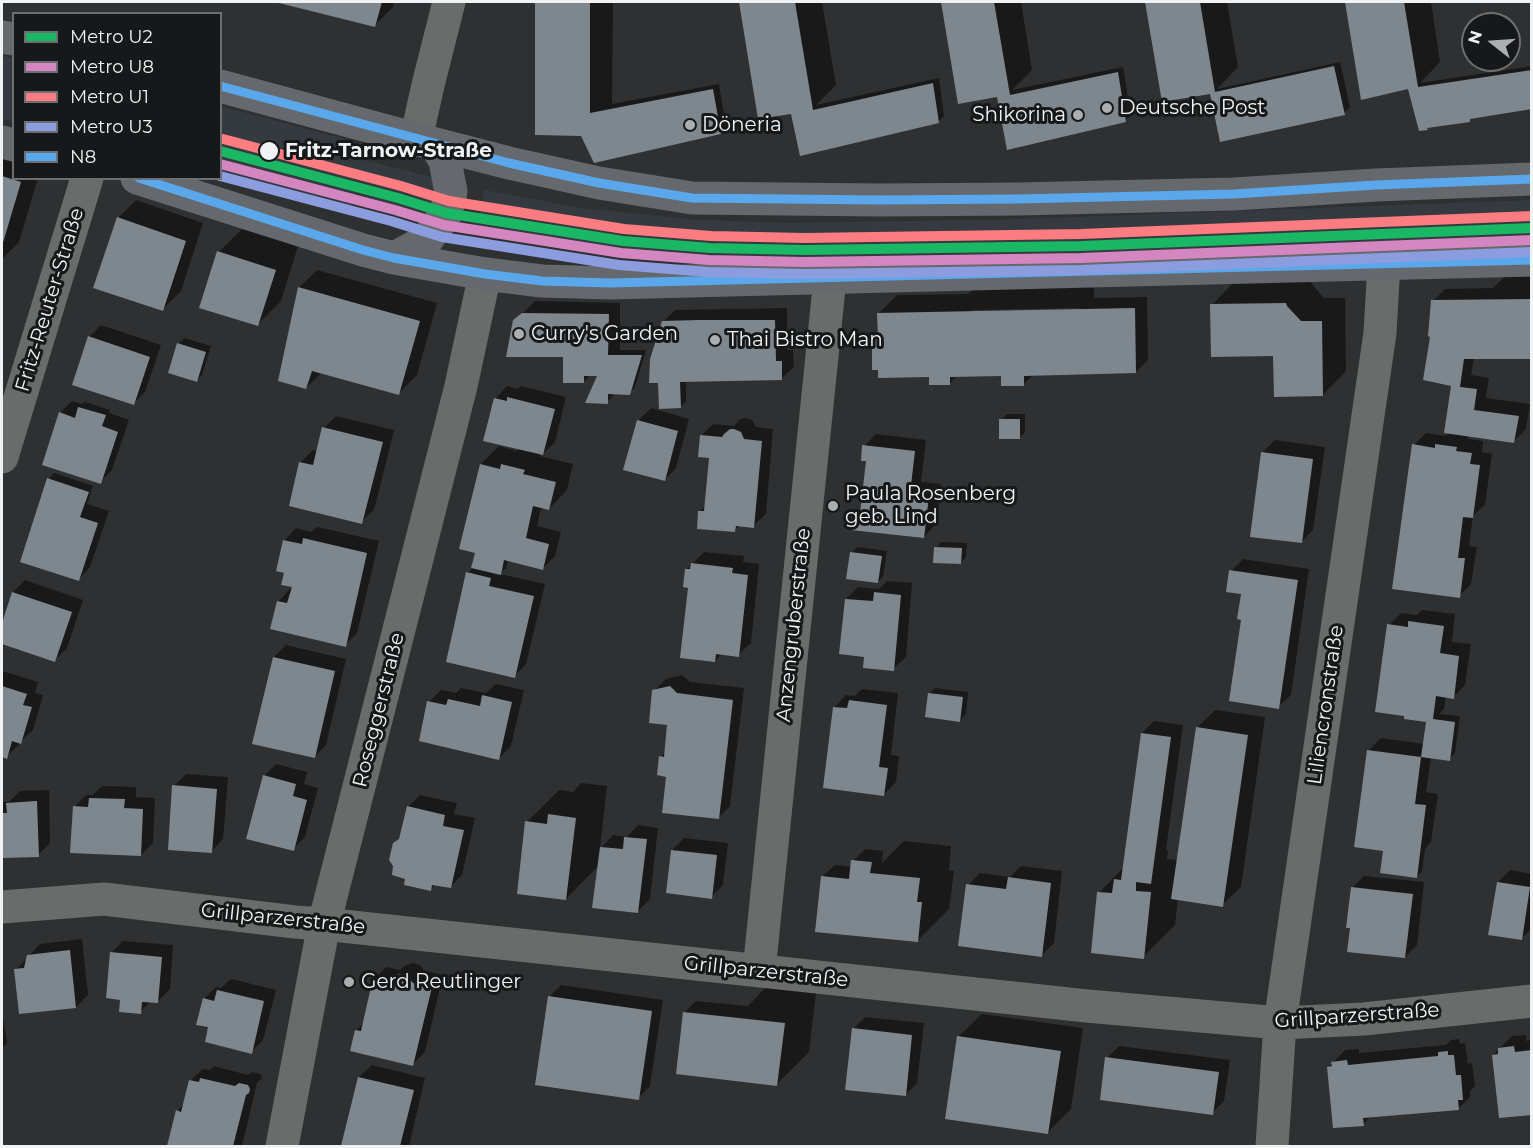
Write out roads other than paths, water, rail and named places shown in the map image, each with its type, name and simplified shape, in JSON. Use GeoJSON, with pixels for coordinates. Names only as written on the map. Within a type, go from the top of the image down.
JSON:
{"type":"FeatureCollection","features":[{"type":"Feature","properties":{"kind":"main road"},"geometry":{"type":"LineString","coordinates":[[222,87],[509,163],[599,183],[692,198],[880,200],[1234,194],[1376,185],[1532,179]]}},
{"type":"Feature","properties":{"kind":"main road"},"geometry":{"type":"LineString","coordinates":[[394,258],[426,241],[446,213],[451,192],[445,161],[426,142]]}},
{"type":"Feature","properties":{"kind":"main road"},"geometry":{"type":"LineString","coordinates":[[143,180],[394,258],[485,274],[542,281],[610,283],[1532,260]]}},
{"type":"Feature","properties":{"kind":"street"},"geometry":{"type":"LineString","coordinates":[[426,142],[428,85],[449,2]]}},
{"type":"Feature","properties":{"kind":"street","name":"Fritz-Reuter-Straße"},"geometry":{"type":"LineString","coordinates":[[2,457],[86,180]]}},
{"type":"Feature","properties":{"kind":"street","name":"Liliencronstraße"},"geometry":{"type":"LineString","coordinates":[[1272,1146],[1280,1023],[1380,333],[1384,264]]}},
{"type":"Feature","properties":{"kind":"street","name":"Roseggerstraße"},"geometry":{"type":"LineString","coordinates":[[282,1146],[324,924],[461,386],[485,274]]}},
{"type":"Feature","properties":{"kind":"street","name":"Anzengruberstraße"},"geometry":{"type":"LineString","coordinates":[[759,971],[830,278]]}},
{"type":"Feature","properties":{"kind":"street","name":"Grillparzerstraße"},"geometry":{"type":"LineString","coordinates":[[2,907],[104,898],[295,922],[1087,1006],[1280,1023],[1364,1019],[1532,1001]]}},
{"type":"Feature","properties":{"kind":"metro line","name":"U1"},"geometry":{"type":"LineString","coordinates":[[223,139],[449,201],[624,229],[711,236],[805,238],[1081,234],[1532,216]]}},
{"type":"Feature","properties":{"kind":"metro line","name":"U2"},"geometry":{"type":"LineString","coordinates":[[222,152],[446,213],[623,241],[710,248],[805,250],[1081,246],[1532,228]]}},
{"type":"Feature","properties":{"kind":"metro line","name":"U8"},"geometry":{"type":"LineString","coordinates":[[222,165],[444,225],[621,253],[709,260],[805,262],[1081,258],[1532,240]]}},
{"type":"Feature","properties":{"kind":"metro line","name":"U3"},"geometry":{"type":"LineString","coordinates":[[222,177],[391,221],[442,237],[619,265],[708,272],[805,274],[1081,270],[1532,252]]}},
{"type":"Feature","properties":{"kind":"place","name":"Deutsche Post"},"geometry":{"type":"Point","coordinates":[1107,108]}},
{"type":"Feature","properties":{"kind":"place","name":"Shikorina"},"geometry":{"type":"Point","coordinates":[1078,115]}},
{"type":"Feature","properties":{"kind":"place","name":"Döneria"},"geometry":{"type":"Point","coordinates":[690,125]}},
{"type":"Feature","properties":{"kind":"place","name":"Fritz-Tarnow-Straße"},"geometry":{"type":"Point","coordinates":[269,151]}},
{"type":"Feature","properties":{"kind":"place","name":"Curry's Garden"},"geometry":{"type":"Point","coordinates":[519,334]}},
{"type":"Feature","properties":{"kind":"place","name":"Thai Bistro Man"},"geometry":{"type":"Point","coordinates":[715,340]}},
{"type":"Feature","properties":{"kind":"place","name":"Paula Rosenberg geb. Lind"},"geometry":{"type":"Point","coordinates":[833,506]}},
{"type":"Feature","properties":{"kind":"place","name":"Gerd Reutlinger"},"geometry":{"type":"Point","coordinates":[349,982]}}]}
